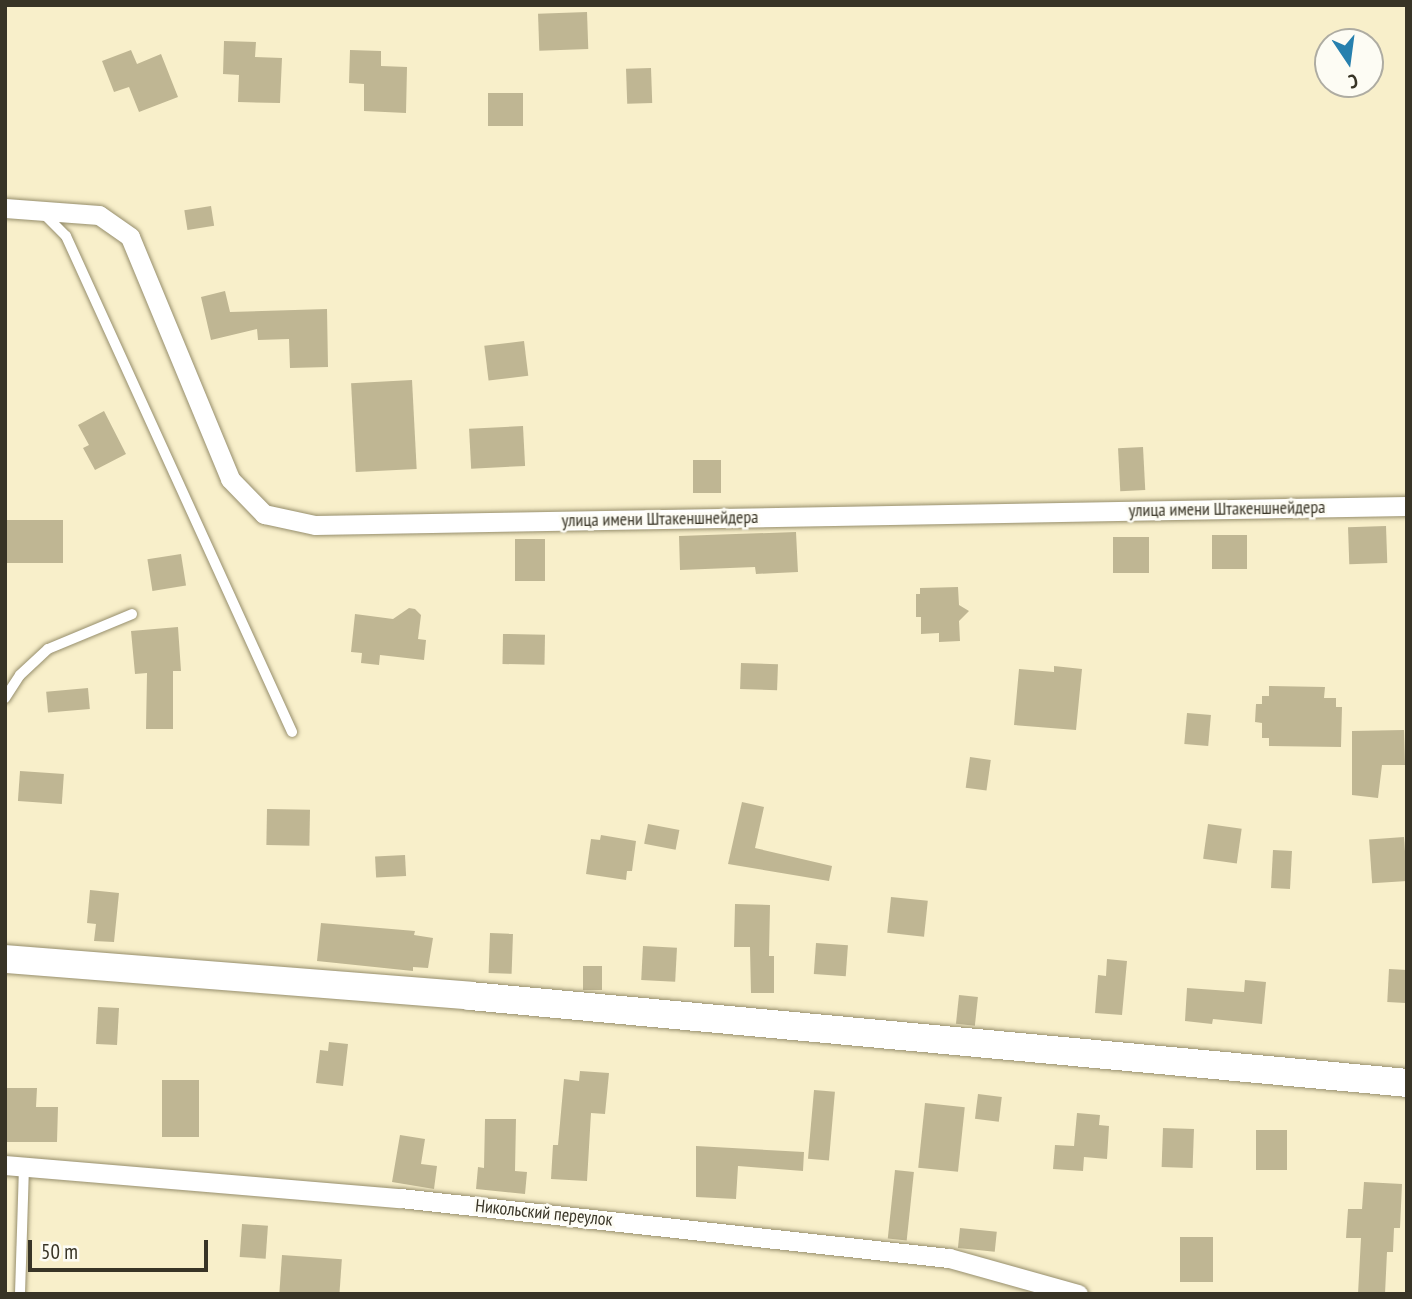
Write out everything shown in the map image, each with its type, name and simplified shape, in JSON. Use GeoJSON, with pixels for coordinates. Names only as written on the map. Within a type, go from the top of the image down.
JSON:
{"type":"FeatureCollection","features":[{"type":"Feature","properties":{"kind":"street"},"geometry":{"type":"LineString","coordinates":[[5,208],[41,211]]}},
{"type":"Feature","properties":{"kind":"street","name":"улица имени Штакеншнейдера"},"geometry":{"type":"LineString","coordinates":[[41,211],[99,215],[130,237],[230,479],[264,514],[328,525],[1407,506]]}},
{"type":"Feature","properties":{"kind":"street"},"geometry":{"type":"LineString","coordinates":[[5,959],[470,996],[1407,1083]]}},
{"type":"Feature","properties":{"kind":"street","name":"Никольский переулок"},"geometry":{"type":"LineString","coordinates":[[14,1166],[400,1198],[949,1258],[1041,1290],[1078,1294]]}},
{"type":"Feature","properties":{"kind":"lane"},"geometry":{"type":"LineString","coordinates":[[41,211],[66,236],[292,732]]}},
{"type":"Feature","properties":{"kind":"lane"},"geometry":{"type":"LineString","coordinates":[[5,698],[20,675],[48,649],[131,614]]}},
{"type":"Feature","properties":{"kind":"lane"},"geometry":{"type":"LineString","coordinates":[[14,1166],[20,1294]]}},
{"type":"Feature","properties":{"kind":"building"},"geometry":{"type":"Polygon","coordinates":[[[587,12],[588,49],[539,51],[538,14],[587,12]]]}},
{"type":"Feature","properties":{"kind":"building"},"geometry":{"type":"Polygon","coordinates":[[[224,41],[256,42],[255,57],[282,58],[280,103],[238,102],[239,75],[223,74],[224,41]]]}},
{"type":"Feature","properties":{"kind":"building"},"geometry":{"type":"Polygon","coordinates":[[[131,50],[137,64],[161,54],[178,97],[139,112],[129,87],[114,92],[102,61],[131,50]]]}},
{"type":"Feature","properties":{"kind":"building"},"geometry":{"type":"Polygon","coordinates":[[[350,50],[381,51],[381,66],[407,67],[406,113],[364,111],[364,84],[349,83],[350,50]]]}},
{"type":"Feature","properties":{"kind":"building"},"geometry":{"type":"Polygon","coordinates":[[[651,68],[652,103],[627,104],[626,69],[651,68]]]}},
{"type":"Feature","properties":{"kind":"building"},"geometry":{"type":"Polygon","coordinates":[[[488,93],[523,93],[523,126],[488,126],[488,93]]]}},
{"type":"Feature","properties":{"kind":"building"},"geometry":{"type":"Polygon","coordinates":[[[211,206],[214,226],[187,230],[184,210],[211,206]]]}},
{"type":"Feature","properties":{"kind":"building"},"geometry":{"type":"Polygon","coordinates":[[[225,291],[230,312],[327,309],[328,367],[290,368],[289,339],[258,340],[257,329],[211,340],[201,297],[225,291]]]}},
{"type":"Feature","properties":{"kind":"building"},"geometry":{"type":"Polygon","coordinates":[[[524,341],[528,376],[489,381],[484,346],[524,341]]]}},
{"type":"Feature","properties":{"kind":"building"},"geometry":{"type":"Polygon","coordinates":[[[412,380],[417,469],[356,472],[351,383],[412,380]]]}},
{"type":"Feature","properties":{"kind":"building"},"geometry":{"type":"Polygon","coordinates":[[[104,411],[126,454],[95,470],[83,448],[89,445],[78,425],[104,411]]]}},
{"type":"Feature","properties":{"kind":"building"},"geometry":{"type":"Polygon","coordinates":[[[523,426],[525,466],[471,469],[469,429],[523,426]]]}},
{"type":"Feature","properties":{"kind":"building"},"geometry":{"type":"Polygon","coordinates":[[[1143,447],[1145,490],[1120,491],[1118,448],[1143,447]]]}},
{"type":"Feature","properties":{"kind":"building"},"geometry":{"type":"Polygon","coordinates":[[[693,460],[721,460],[721,493],[693,493],[693,460]]]}},
{"type":"Feature","properties":{"kind":"building"},"geometry":{"type":"Polygon","coordinates":[[[5,520],[63,520],[63,563],[5,563],[5,520]]]}},
{"type":"Feature","properties":{"kind":"building"},"geometry":{"type":"Polygon","coordinates":[[[1386,526],[1387,563],[1349,564],[1348,527],[1386,526]]]}},
{"type":"Feature","properties":{"kind":"building"},"geometry":{"type":"Polygon","coordinates":[[[796,532],[798,572],[756,574],[755,567],[680,570],[679,536],[796,532]]]}},
{"type":"Feature","properties":{"kind":"building"},"geometry":{"type":"Polygon","coordinates":[[[1212,535],[1247,535],[1247,569],[1212,569],[1212,535]]]}},
{"type":"Feature","properties":{"kind":"building"},"geometry":{"type":"Polygon","coordinates":[[[1113,537],[1149,537],[1149,573],[1113,573],[1113,537]]]}},
{"type":"Feature","properties":{"kind":"building"},"geometry":{"type":"Polygon","coordinates":[[[515,539],[545,539],[545,581],[515,581],[515,539]]]}},
{"type":"Feature","properties":{"kind":"building"},"geometry":{"type":"Polygon","coordinates":[[[181,554],[186,586],[152,591],[147,559],[181,554]]]}},
{"type":"Feature","properties":{"kind":"building"},"geometry":{"type":"Polygon","coordinates":[[[958,587],[959,605],[969,611],[959,621],[960,641],[939,642],[939,633],[921,634],[921,617],[916,617],[916,594],[920,594],[920,588],[958,587]]]}},
{"type":"Feature","properties":{"kind":"building"},"geometry":{"type":"Polygon","coordinates":[[[409,608],[415,609],[421,615],[418,639],[426,640],[424,660],[380,655],[379,665],[361,663],[362,653],[351,652],[355,614],[393,619],[409,608]]]}},
{"type":"Feature","properties":{"kind":"building"},"geometry":{"type":"Polygon","coordinates":[[[178,627],[181,671],[173,671],[173,729],[146,729],[147,673],[135,674],[131,631],[178,627]]]}},
{"type":"Feature","properties":{"kind":"building"},"geometry":{"type":"Polygon","coordinates":[[[503,634],[545,635],[544,665],[502,664],[503,634]]]}},
{"type":"Feature","properties":{"kind":"building"},"geometry":{"type":"Polygon","coordinates":[[[741,663],[778,664],[777,690],[740,689],[741,663]]]}},
{"type":"Feature","properties":{"kind":"building"},"geometry":{"type":"Polygon","coordinates":[[[1054,666],[1082,669],[1076,730],[1014,725],[1019,669],[1054,672],[1054,666]]]}},
{"type":"Feature","properties":{"kind":"building"},"geometry":{"type":"Polygon","coordinates":[[[1269,686],[1325,687],[1324,698],[1336,698],[1336,707],[1342,707],[1341,747],[1269,746],[1269,738],[1262,738],[1262,723],[1255,722],[1256,704],[1262,704],[1262,696],[1269,696],[1269,686]]]}},
{"type":"Feature","properties":{"kind":"building"},"geometry":{"type":"Polygon","coordinates":[[[88,688],[90,709],[48,713],[46,692],[88,688]]]}},
{"type":"Feature","properties":{"kind":"building"},"geometry":{"type":"Polygon","coordinates":[[[1187,713],[1211,715],[1208,746],[1184,744],[1187,713]]]}},
{"type":"Feature","properties":{"kind":"building"},"geometry":{"type":"Polygon","coordinates":[[[1404,730],[1405,765],[1382,765],[1378,798],[1352,795],[1352,731],[1404,730]]]}},
{"type":"Feature","properties":{"kind":"building"},"geometry":{"type":"Polygon","coordinates":[[[970,757],[991,760],[986,791],[966,788],[970,757]]]}},
{"type":"Feature","properties":{"kind":"building"},"geometry":{"type":"Polygon","coordinates":[[[20,771],[64,774],[62,804],[18,801],[20,771]]]}},
{"type":"Feature","properties":{"kind":"building"},"geometry":{"type":"Polygon","coordinates":[[[742,802],[764,807],[755,848],[832,866],[829,881],[728,864],[742,802]]]}},
{"type":"Feature","properties":{"kind":"building"},"geometry":{"type":"Polygon","coordinates":[[[267,809],[310,810],[309,846],[266,845],[267,809]]]}},
{"type":"Feature","properties":{"kind":"building"},"geometry":{"type":"Polygon","coordinates":[[[648,824],[679,830],[676,850],[644,844],[648,824]]]}},
{"type":"Feature","properties":{"kind":"building"},"geometry":{"type":"Polygon","coordinates":[[[1208,824],[1242,829],[1237,863],[1203,859],[1208,824]]]}},
{"type":"Feature","properties":{"kind":"building"},"geometry":{"type":"Polygon","coordinates":[[[601,835],[636,841],[632,871],[627,871],[626,880],[586,874],[591,839],[600,840],[601,835]]]}},
{"type":"Feature","properties":{"kind":"building"},"geometry":{"type":"Polygon","coordinates":[[[1404,837],[1407,881],[1372,883],[1369,839],[1404,837]]]}},
{"type":"Feature","properties":{"kind":"building"},"geometry":{"type":"Polygon","coordinates":[[[1273,850],[1292,851],[1290,889],[1271,888],[1273,850]]]}},
{"type":"Feature","properties":{"kind":"building"},"geometry":{"type":"Polygon","coordinates":[[[405,855],[406,876],[376,878],[375,857],[405,855]]]}},
{"type":"Feature","properties":{"kind":"building"},"geometry":{"type":"Polygon","coordinates":[[[90,890],[119,893],[114,942],[94,941],[96,924],[87,923],[90,890]]]}},
{"type":"Feature","properties":{"kind":"building"},"geometry":{"type":"Polygon","coordinates":[[[891,897],[928,901],[924,937],[887,933],[891,897]]]}},
{"type":"Feature","properties":{"kind":"building"},"geometry":{"type":"Polygon","coordinates":[[[735,904],[770,905],[769,956],[774,956],[774,993],[751,993],[750,947],[734,947],[735,904]]]}},
{"type":"Feature","properties":{"kind":"building"},"geometry":{"type":"Polygon","coordinates":[[[321,923],[415,931],[414,935],[433,938],[428,968],[413,967],[413,971],[317,961],[321,923]]]}},
{"type":"Feature","properties":{"kind":"building"},"geometry":{"type":"Polygon","coordinates":[[[490,933],[513,934],[512,974],[489,973],[490,933]]]}},
{"type":"Feature","properties":{"kind":"building"},"geometry":{"type":"Polygon","coordinates":[[[816,943],[848,945],[846,976],[814,974],[816,943]]]}},
{"type":"Feature","properties":{"kind":"building"},"geometry":{"type":"Polygon","coordinates":[[[643,946],[677,948],[675,982],[641,980],[643,946]]]}},
{"type":"Feature","properties":{"kind":"building"},"geometry":{"type":"Polygon","coordinates":[[[1107,959],[1127,961],[1122,1015],[1095,1013],[1098,975],[1106,976],[1107,959]]]}},
{"type":"Feature","properties":{"kind":"building"},"geometry":{"type":"Polygon","coordinates":[[[583,966],[602,966],[602,990],[583,990],[583,966]]]}},
{"type":"Feature","properties":{"kind":"building"},"geometry":{"type":"Polygon","coordinates":[[[1389,969],[1407,970],[1405,1003],[1387,1002],[1389,969]]]}},
{"type":"Feature","properties":{"kind":"building"},"geometry":{"type":"Polygon","coordinates":[[[1245,980],[1266,982],[1262,1024],[1213,1019],[1212,1024],[1185,1021],[1187,988],[1244,992],[1245,980]]]}},
{"type":"Feature","properties":{"kind":"building"},"geometry":{"type":"Polygon","coordinates":[[[959,995],[978,997],[975,1026],[956,1024],[959,995]]]}},
{"type":"Feature","properties":{"kind":"building"},"geometry":{"type":"Polygon","coordinates":[[[98,1007],[119,1008],[117,1045],[96,1044],[98,1007]]]}},
{"type":"Feature","properties":{"kind":"building"},"geometry":{"type":"Polygon","coordinates":[[[329,1042],[348,1044],[343,1086],[316,1083],[320,1050],[328,1051],[329,1042]]]}},
{"type":"Feature","properties":{"kind":"building"},"geometry":{"type":"Polygon","coordinates":[[[580,1071],[609,1073],[605,1114],[591,1113],[587,1181],[551,1179],[553,1145],[558,1145],[564,1079],[579,1081],[580,1071]]]}},
{"type":"Feature","properties":{"kind":"building"},"geometry":{"type":"Polygon","coordinates":[[[162,1080],[199,1080],[199,1137],[162,1137],[162,1080]]]}},
{"type":"Feature","properties":{"kind":"building"},"geometry":{"type":"Polygon","coordinates":[[[6,1088],[37,1088],[36,1107],[58,1107],[57,1142],[5,1142],[6,1088]]]}},
{"type":"Feature","properties":{"kind":"building"},"geometry":{"type":"Polygon","coordinates":[[[814,1090],[835,1092],[829,1161],[808,1159],[814,1090]]]}},
{"type":"Feature","properties":{"kind":"building"},"geometry":{"type":"Polygon","coordinates":[[[978,1094],[1002,1097],[999,1122],[975,1119],[978,1094]]]}},
{"type":"Feature","properties":{"kind":"building"},"geometry":{"type":"Polygon","coordinates":[[[925,1103],[965,1107],[958,1172],[918,1168],[925,1103]]]}},
{"type":"Feature","properties":{"kind":"building"},"geometry":{"type":"Polygon","coordinates":[[[1077,1113],[1100,1115],[1099,1125],[1109,1126],[1107,1159],[1084,1157],[1083,1171],[1053,1169],[1055,1145],[1074,1146],[1077,1113]]]}},
{"type":"Feature","properties":{"kind":"building"},"geometry":{"type":"Polygon","coordinates":[[[485,1119],[516,1119],[515,1171],[527,1172],[525,1194],[476,1189],[478,1167],[484,1168],[485,1119]]]}},
{"type":"Feature","properties":{"kind":"building"},"geometry":{"type":"Polygon","coordinates":[[[1163,1128],[1194,1129],[1193,1168],[1162,1167],[1163,1128]]]}},
{"type":"Feature","properties":{"kind":"building"},"geometry":{"type":"Polygon","coordinates":[[[1256,1130],[1287,1130],[1287,1170],[1256,1170],[1256,1130]]]}},
{"type":"Feature","properties":{"kind":"building"},"geometry":{"type":"Polygon","coordinates":[[[400,1135],[425,1139],[421,1164],[437,1166],[434,1189],[392,1182],[400,1135]]]}},
{"type":"Feature","properties":{"kind":"building"},"geometry":{"type":"Polygon","coordinates":[[[696,1146],[804,1152],[803,1171],[738,1166],[736,1199],[696,1197],[696,1146]]]}},
{"type":"Feature","properties":{"kind":"building"},"geometry":{"type":"Polygon","coordinates":[[[895,1170],[914,1172],[907,1241],[888,1239],[895,1170]]]}},
{"type":"Feature","properties":{"kind":"building"},"geometry":{"type":"Polygon","coordinates":[[[1364,1182],[1402,1184],[1400,1228],[1394,1228],[1393,1252],[1387,1252],[1385,1294],[1358,1294],[1361,1238],[1346,1238],[1348,1209],[1362,1209],[1364,1182]]]}},
{"type":"Feature","properties":{"kind":"building"},"geometry":{"type":"Polygon","coordinates":[[[242,1224],[268,1226],[266,1259],[240,1257],[242,1224]]]}},
{"type":"Feature","properties":{"kind":"building"},"geometry":{"type":"Polygon","coordinates":[[[960,1228],[997,1232],[995,1252],[958,1248],[960,1228]]]}},
{"type":"Feature","properties":{"kind":"building"},"geometry":{"type":"Polygon","coordinates":[[[1180,1237],[1213,1237],[1213,1282],[1180,1282],[1180,1237]]]}},
{"type":"Feature","properties":{"kind":"building"},"geometry":{"type":"Polygon","coordinates":[[[282,1255],[342,1259],[339,1294],[279,1294],[282,1255]]]}}]}
